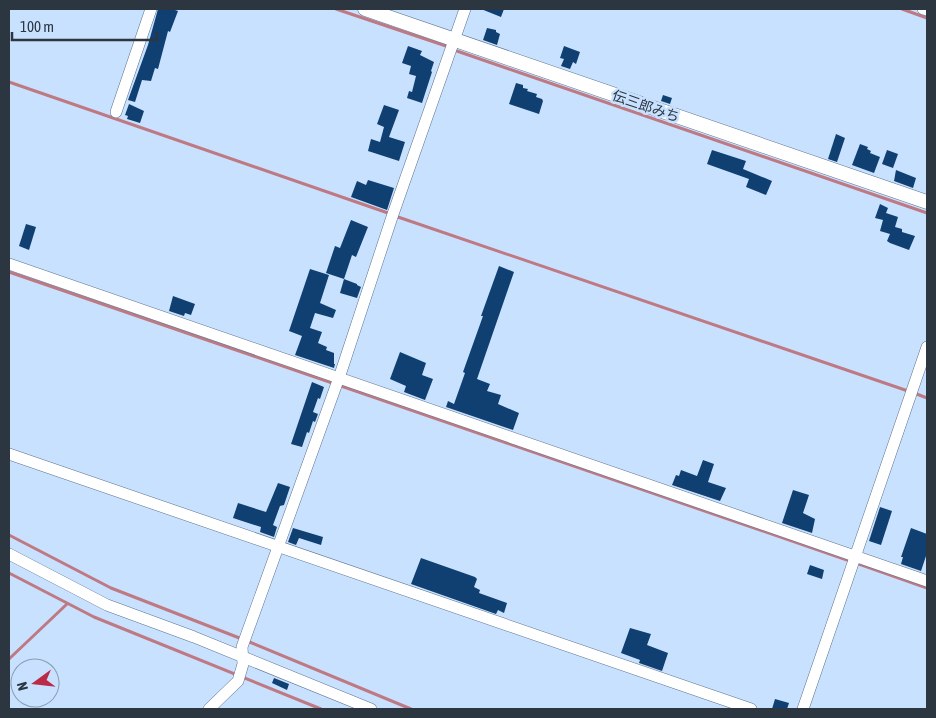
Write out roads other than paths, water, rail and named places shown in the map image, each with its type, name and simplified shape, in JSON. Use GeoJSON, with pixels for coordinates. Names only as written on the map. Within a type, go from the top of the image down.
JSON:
{"type":"FeatureCollection","features":[{"type":"Feature","properties":{"kind":"street"},"geometry":{"type":"LineString","coordinates":[[116,112],[151,9]]}},
{"type":"Feature","properties":{"kind":"street","name":"伝三郎みち"},"geometry":{"type":"LineString","coordinates":[[365,9],[453,45],[927,202]]}},
{"type":"Feature","properties":{"kind":"street"},"geometry":{"type":"LineString","coordinates":[[209,709],[240,675],[241,652],[244,640],[336,382],[465,9]]}},
{"type":"Feature","properties":{"kind":"street"},"geometry":{"type":"LineString","coordinates":[[923,9],[927,10]]}},
{"type":"Feature","properties":{"kind":"street"},"geometry":{"type":"LineString","coordinates":[[9,264],[336,382],[854,561],[927,581]]}},
{"type":"Feature","properties":{"kind":"street"},"geometry":{"type":"LineString","coordinates":[[803,709],[927,347]]}},
{"type":"Feature","properties":{"kind":"street"},"geometry":{"type":"LineString","coordinates":[[9,454],[751,709]]}},
{"type":"Feature","properties":{"kind":"street"},"geometry":{"type":"LineString","coordinates":[[9,554],[100,602],[194,637],[371,709]]}},
{"type":"Feature","properties":{"kind":"waterway"},"geometry":{"type":"LineString","coordinates":[[336,9],[449,47]]}},
{"type":"Feature","properties":{"kind":"waterway"},"geometry":{"type":"LineString","coordinates":[[902,9],[927,18]]}},
{"type":"Feature","properties":{"kind":"waterway"},"geometry":{"type":"LineString","coordinates":[[454,50],[927,213]]}},
{"type":"Feature","properties":{"kind":"waterway"},"geometry":{"type":"LineString","coordinates":[[9,82],[388,213]]}},
{"type":"Feature","properties":{"kind":"waterway"},"geometry":{"type":"LineString","coordinates":[[398,217],[908,391]]}},
{"type":"Feature","properties":{"kind":"waterway"},"geometry":{"type":"LineString","coordinates":[[9,272],[850,561]]}},
{"type":"Feature","properties":{"kind":"waterway"},"geometry":{"type":"LineString","coordinates":[[914,393],[927,398]]}},
{"type":"Feature","properties":{"kind":"waterway"},"geometry":{"type":"LineString","coordinates":[[9,535],[111,588],[242,639]]}},
{"type":"Feature","properties":{"kind":"waterway"},"geometry":{"type":"LineString","coordinates":[[856,563],[927,588]]}},
{"type":"Feature","properties":{"kind":"waterway"},"geometry":{"type":"LineString","coordinates":[[9,573],[94,617],[321,709]]}},
{"type":"Feature","properties":{"kind":"waterway"},"geometry":{"type":"LineString","coordinates":[[9,659],[67,604]]}},
{"type":"Feature","properties":{"kind":"waterway"},"geometry":{"type":"LineString","coordinates":[[247,641],[411,709]]}}]}
